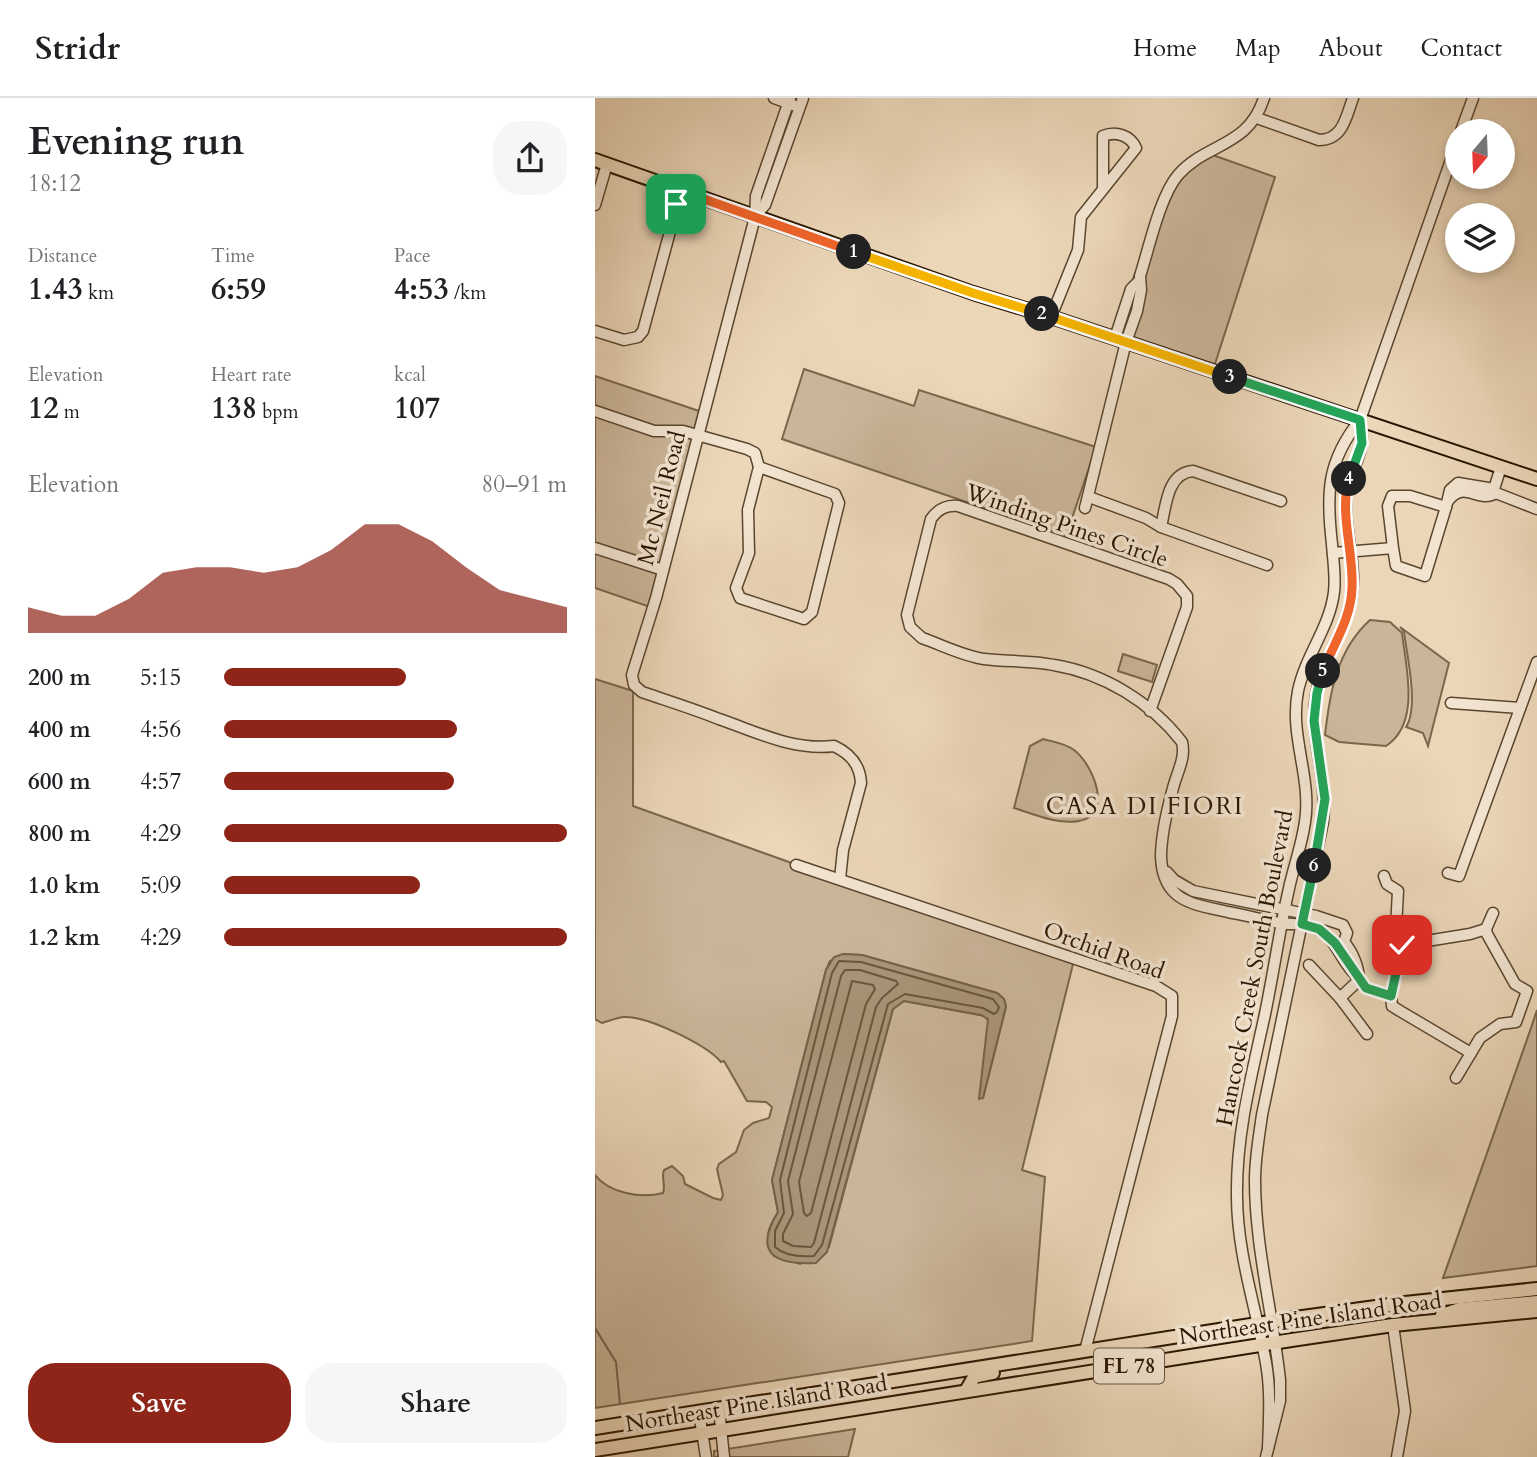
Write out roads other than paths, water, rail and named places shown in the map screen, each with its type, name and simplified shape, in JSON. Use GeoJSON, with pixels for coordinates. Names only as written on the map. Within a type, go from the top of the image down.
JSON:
{"type":"FeatureCollection","features":[{"type":"Feature","properties":{"kind":"main road"},"geometry":{"type":"LineString","coordinates":[[601,162],[973,293],[1537,480]]}},
{"type":"Feature","properties":{"kind":"main road","name":"Northeast Pine Island Road"},"geometry":{"type":"LineString","coordinates":[[595,1428],[1272,1321],[1537,1289]]}},
{"type":"Feature","properties":{"kind":"main road"},"geometry":{"type":"LineString","coordinates":[[1430,1322],[1446,1312],[1537,1302]]}},
{"type":"Feature","properties":{"kind":"main road","name":"Northeast Pine Island Road"},"geometry":{"type":"LineString","coordinates":[[595,1450],[1275,1342],[1393,1325],[1537,1311]]}},
{"type":"Feature","properties":{"kind":"main road","name":"Northeast Pine Island Road"},"geometry":{"type":"LineString","coordinates":[[966,1391],[974,1377],[1111,1353],[1133,1343]]}},
{"type":"Feature","properties":{"kind":"street"},"geometry":{"type":"LineString","coordinates":[[754,217],[765,205],[801,102],[774,98]]}},
{"type":"Feature","properties":{"kind":"street"},"geometry":{"type":"LineString","coordinates":[[1085,508],[1131,289],[1139,281],[1167,192],[1176,177],[1188,166],[1246,130],[1257,118],[1264,98]]}},
{"type":"Feature","properties":{"kind":"street"},"geometry":{"type":"LineString","coordinates":[[1257,118],[1319,140],[1328,140],[1339,133],[1353,98]]}},
{"type":"Feature","properties":{"kind":"street"},"geometry":{"type":"LineString","coordinates":[[1465,119],[1473,98]]}},
{"type":"Feature","properties":{"kind":"street"},"geometry":{"type":"LineString","coordinates":[[754,217],[756,196],[790,101]]}},
{"type":"Feature","properties":{"kind":"street"},"geometry":{"type":"LineString","coordinates":[[1051,317],[1078,250],[1081,217],[1136,148],[1133,141],[1126,136],[1111,133],[1103,136],[1103,187]]}},
{"type":"Feature","properties":{"kind":"street"},"geometry":{"type":"LineString","coordinates":[[773,147],[784,151]]}},
{"type":"Feature","properties":{"kind":"street"},"geometry":{"type":"LineString","coordinates":[[595,205],[601,162]]}},
{"type":"Feature","properties":{"kind":"street"},"geometry":{"type":"LineString","coordinates":[[1360,420],[1445,177]]}},
{"type":"Feature","properties":{"kind":"street"},"geometry":{"type":"LineString","coordinates":[[595,331],[624,340],[638,337],[643,331],[681,191]]}},
{"type":"Feature","properties":{"kind":"street","name":"Mc Neil Road"},"geometry":{"type":"LineString","coordinates":[[754,217],[663,570],[632,675],[634,685],[642,692],[762,736],[797,745],[818,748],[834,746],[842,750],[856,764],[861,783],[843,850],[840,879]]}},
{"type":"Feature","properties":{"kind":"street"},"geometry":{"type":"LineString","coordinates":[[595,411],[654,431],[676,430],[755,453],[759,467],[748,509],[749,554],[736,588],[740,598],[804,619],[812,612],[839,503],[835,494],[759,467]]}},
{"type":"Feature","properties":{"kind":"street","name":"Hancock Creek South Boulevard"},"geometry":{"type":"LineString","coordinates":[[1267,1452],[1281,1391],[1255,1202],[1255,1159],[1323,822],[1324,784],[1315,739],[1317,693],[1324,668],[1349,609],[1353,583],[1346,497],[1362,443],[1360,420]]}},
{"type":"Feature","properties":{"kind":"street","name":"Hancock Creek South Boulevard"},"geometry":{"type":"LineString","coordinates":[[1267,1452],[1269,1403],[1266,1363],[1256,1324],[1238,1212],[1238,1160],[1243,1118],[1306,818],[1305,787],[1296,730],[1297,698],[1309,656],[1331,609],[1335,579],[1328,505],[1330,482],[1345,439],[1360,420]]}},
{"type":"Feature","properties":{"kind":"street"},"geometry":{"type":"LineString","coordinates":[[1495,491],[1501,467]]}},
{"type":"Feature","properties":{"kind":"street"},"geometry":{"type":"LineString","coordinates":[[1161,527],[1171,488],[1179,475],[1193,471],[1280,501]]}},
{"type":"Feature","properties":{"kind":"street"},"geometry":{"type":"LineString","coordinates":[[1447,504],[1410,496],[1392,496],[1388,506],[1396,566],[1425,576],[1447,504],[1450,490],[1458,483],[1495,491],[1537,509]]}},
{"type":"Feature","properties":{"kind":"street"},"geometry":{"type":"LineString","coordinates":[[1089,497],[1146,518],[1161,527],[1267,565]]}},
{"type":"Feature","properties":{"kind":"street","name":"Winding Pines Circle"},"geometry":{"type":"LineString","coordinates":[[1150,711],[1187,607],[1187,596],[1177,584],[1142,569],[958,506],[950,505],[935,514],[931,519],[907,615],[915,634],[976,657],[1063,667],[1118,686],[1178,736],[1184,748],[1166,817],[1162,862],[1166,881],[1177,895],[1190,904],[1283,924],[1303,919]]}},
{"type":"Feature","properties":{"kind":"street"},"geometry":{"type":"LineString","coordinates":[[595,548],[663,570]]}},
{"type":"Feature","properties":{"kind":"street"},"geometry":{"type":"LineString","coordinates":[[1333,553],[1393,548]]}},
{"type":"Feature","properties":{"kind":"street"},"geometry":{"type":"LineString","coordinates":[[1448,873],[1459,876],[1537,663]]}},
{"type":"Feature","properties":{"kind":"street"},"geometry":{"type":"LineString","coordinates":[[1451,703],[1520,708]]}},
{"type":"Feature","properties":{"kind":"street"},"geometry":{"type":"LineString","coordinates":[[1306,818],[1323,822]]}},
{"type":"Feature","properties":{"kind":"street"},"geometry":{"type":"LineString","coordinates":[[1162,862],[1174,880],[1193,891],[1285,910],[1303,919],[1327,936],[1366,988],[1391,996]]}},
{"type":"Feature","properties":{"kind":"street","name":"Orchid Road"},"geometry":{"type":"LineString","coordinates":[[796,865],[1165,989],[1171,996],[1172,1016],[1085,1351]]}},
{"type":"Feature","properties":{"kind":"street"},"geometry":{"type":"LineString","coordinates":[[1384,876],[1387,884],[1398,891],[1395,928],[1402,945],[1391,996],[1392,1006],[1471,1053]]}},
{"type":"Feature","properties":{"kind":"street"},"geometry":{"type":"LineString","coordinates":[[1402,945],[1486,929],[1493,913]]}},
{"type":"Feature","properties":{"kind":"street"},"geometry":{"type":"LineString","coordinates":[[1303,919],[1316,916],[1343,925],[1347,933],[1344,942],[1360,973],[1359,979],[1340,998]]}},
{"type":"Feature","properties":{"kind":"street"},"geometry":{"type":"LineString","coordinates":[[1456,1077],[1480,1038],[1492,1027],[1516,1022],[1527,990],[1515,984],[1486,929]]}},
{"type":"Feature","properties":{"kind":"street"},"geometry":{"type":"LineString","coordinates":[[1309,965],[1340,998],[1367,1034]]}},
{"type":"Feature","properties":{"kind":"street"},"geometry":{"type":"LineString","coordinates":[[1393,1325],[1405,1411],[1397,1457]]}},
{"type":"Feature","properties":{"kind":"street"},"geometry":{"type":"LineString","coordinates":[[719,1409],[724,1457]]}},
{"type":"Feature","properties":{"kind":"street"},"geometry":{"type":"LineString","coordinates":[[699,1412],[706,1457]]}},
{"type":"Feature","properties":{"kind":"water"},"geometry":{"type":"Polygon","coordinates":[[[843,954],[862,955],[997,993],[1004,999],[1006,1006],[983,1098],[979,1099],[988,1019],[981,1015],[904,1001],[893,1009],[827,1252],[816,1263],[789,1262],[772,1254],[768,1247],[767,1238],[778,1212],[772,1180],[826,970],[834,957],[843,954]]]}},
{"type":"Feature","properties":{"kind":"waterway"},"geometry":{"type":"LineString","coordinates":[[595,1328],[616,1362],[620,1404]]}},
{"type":"Feature","properties":{"kind":"district","name":"CASA DI FIORI"},"geometry":{"type":"Point","coordinates":[1145,806]}}]}
